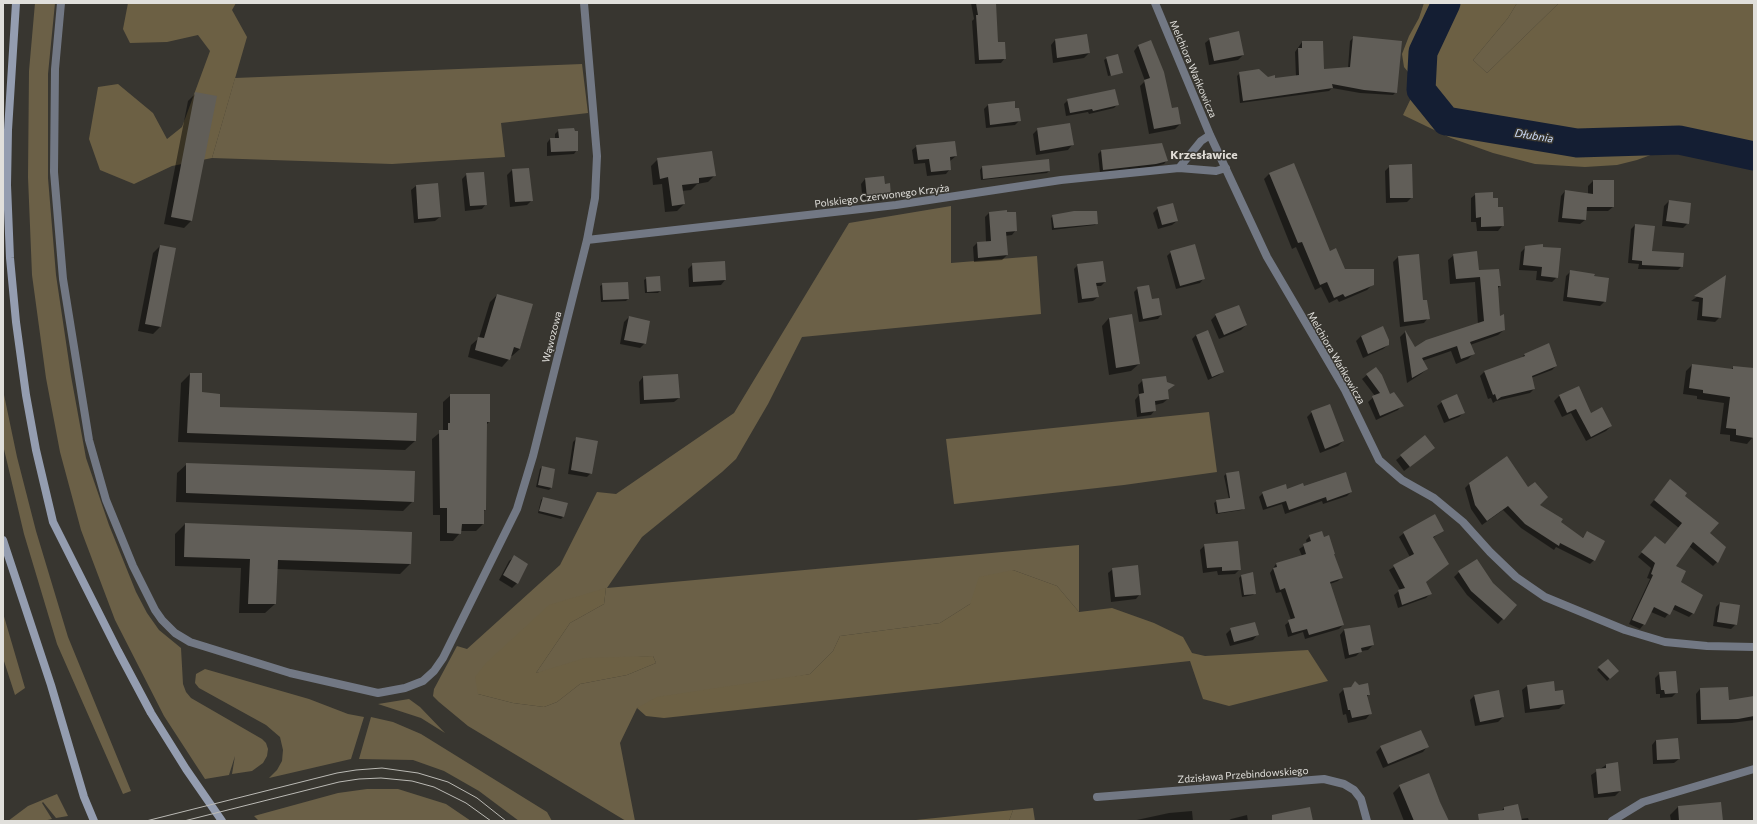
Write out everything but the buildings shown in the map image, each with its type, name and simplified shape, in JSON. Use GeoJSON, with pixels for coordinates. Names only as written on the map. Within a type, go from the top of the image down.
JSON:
{"type":"FeatureCollection","features":[{"type":"Feature","properties":{"kind":"main road"},"geometry":{"type":"LineString","coordinates":[[16,3],[8,126],[7,185],[10,258],[16,322],[26,395],[38,461],[53,522],[151,713],[186,769],[222,821]]}},
{"type":"Feature","properties":{"kind":"main road"},"geometry":{"type":"LineString","coordinates":[[3,540],[51,685],[84,797],[94,821]]}},
{"type":"Feature","properties":{"kind":"street","name":"Wąwozowa"},"geometry":{"type":"LineString","coordinates":[[61,3],[55,76],[54,172],[59,246],[69,321],[84,413],[99,475],[123,545],[155,610],[170,629],[190,642],[290,672],[366,692],[388,692],[415,684],[429,676],[443,658],[516,509],[533,456],[587,240],[595,198],[597,156],[584,3]]}},
{"type":"Feature","properties":{"kind":"street","name":"Melchiora Wańkowicza"},"geometry":{"type":"LineString","coordinates":[[1154,3],[1210,135],[1266,257],[1345,390],[1379,460],[1402,480],[1434,498],[1463,522],[1490,552],[1516,577],[1545,597],[1625,630],[1665,642],[1707,646],[1754,647]]}},
{"type":"Feature","properties":{"kind":"street"},"geometry":{"type":"LineString","coordinates":[[1180,168],[1201,141],[1210,135]]}},
{"type":"Feature","properties":{"kind":"street","name":"Polskiego Czerwonego Krzyża"},"geometry":{"type":"LineString","coordinates":[[587,240],[896,205],[1061,180],[1180,168],[1216,171],[1226,168]]}},
{"type":"Feature","properties":{"kind":"street"},"geometry":{"type":"LineString","coordinates":[[1612,821],[1644,802],[1754,769]]}},
{"type":"Feature","properties":{"kind":"street","name":"Zdzisława Przebindowskiego"},"geometry":{"type":"LineString","coordinates":[[1097,797],[1324,779],[1344,784],[1354,790],[1361,800],[1367,821]]}},
{"type":"Feature","properties":{"kind":"shaded area"},"geometry":{"type":"Polygon","coordinates":[[[35,3],[55,3],[48,74],[48,178],[56,275],[71,376],[86,458],[109,525],[136,592],[147,613],[159,630],[181,648],[183,684],[186,692],[191,698],[262,739],[266,743],[268,749],[267,756],[263,763],[252,771],[232,774],[235,756],[229,775],[205,779],[164,716],[115,620],[81,530],[60,452],[46,378],[32,275],[28,177],[29,71],[35,3]]]}},
{"type":"Feature","properties":{"kind":"shaded area"},"geometry":{"type":"Polygon","coordinates":[[[128,3],[236,3],[232,10],[247,37],[212,158],[172,166],[134,184],[100,170],[89,139],[98,87],[118,84],[153,113],[167,139],[182,127],[210,51],[198,35],[167,42],[130,43],[123,29],[128,3]]]}},
{"type":"Feature","properties":{"kind":"shaded area"},"geometry":{"type":"Polygon","coordinates":[[[1424,3],[1517,3],[1508,18],[1473,60],[1487,73],[1559,3],[1754,3],[1754,169],[1707,153],[1686,148],[1667,149],[1637,160],[1617,165],[1585,167],[1535,164],[1493,153],[1451,138],[1403,115],[1414,92],[1413,78],[1404,67],[1402,54],[1409,36],[1419,18],[1424,3]]]}},
{"type":"Feature","properties":{"kind":"shaded area"},"geometry":{"type":"Polygon","coordinates":[[[1517,3],[1559,3],[1487,73],[1473,60],[1508,18],[1517,3]]]}},
{"type":"Feature","properties":{"kind":"shaded area"},"geometry":{"type":"Polygon","coordinates":[[[582,64],[588,113],[501,123],[505,157],[392,164],[212,158],[235,78],[582,64]]]}},
{"type":"Feature","properties":{"kind":"shaded area"},"geometry":{"type":"Polygon","coordinates":[[[951,206],[951,263],[1037,256],[1041,314],[802,337],[768,404],[736,459],[642,537],[607,588],[1079,545],[1079,612],[1057,586],[1013,570],[970,604],[940,623],[840,636],[833,651],[810,674],[637,708],[620,743],[635,821],[626,821],[468,726],[433,696],[434,689],[457,646],[467,649],[560,565],[597,492],[616,494],[734,413],[849,223],[951,206]],[[606,588],[478,694],[513,703],[544,707],[557,702],[580,684],[627,675],[656,663],[653,656],[621,658],[536,673],[570,623],[604,604],[606,588]]]}},
{"type":"Feature","properties":{"kind":"shaded area"},"geometry":{"type":"Polygon","coordinates":[[[3,390],[17,457],[36,531],[68,637],[131,791],[123,794],[57,644],[24,534],[3,445],[3,390]]]}},
{"type":"Feature","properties":{"kind":"shaded area"},"geometry":{"type":"Polygon","coordinates":[[[1209,412],[1217,472],[1124,485],[954,504],[946,439],[1209,412]]]}},
{"type":"Feature","properties":{"kind":"shaded area"},"geometry":{"type":"Polygon","coordinates":[[[1013,570],[1057,586],[1079,612],[1112,608],[1154,623],[1183,637],[1192,653],[1205,656],[1308,650],[1328,681],[1229,706],[1203,699],[1190,661],[664,718],[646,716],[637,708],[657,697],[810,674],[833,651],[840,636],[940,623],[970,604],[979,577],[1013,570]]]}},
{"type":"Feature","properties":{"kind":"shaded area"},"geometry":{"type":"Polygon","coordinates":[[[606,588],[604,604],[570,623],[536,673],[585,658],[653,656],[656,663],[627,675],[580,684],[557,702],[544,707],[513,703],[478,694],[475,677],[486,663],[549,605],[606,588]]]}},
{"type":"Feature","properties":{"kind":"shaded area"},"geometry":{"type":"Polygon","coordinates":[[[3,613],[25,688],[15,695],[3,658],[3,613]]]}},
{"type":"Feature","properties":{"kind":"shaded area"},"geometry":{"type":"Polygon","coordinates":[[[205,669],[309,699],[348,714],[364,717],[351,759],[269,778],[277,770],[282,761],[283,750],[280,737],[266,725],[199,688],[195,683],[196,674],[205,669]]]}},
{"type":"Feature","properties":{"kind":"shaded area"},"geometry":{"type":"Polygon","coordinates":[[[409,699],[420,707],[445,733],[421,718],[378,704],[409,699]]]}},
{"type":"Feature","properties":{"kind":"shaded area"},"geometry":{"type":"Polygon","coordinates":[[[371,717],[393,722],[421,734],[547,812],[552,821],[519,821],[479,791],[444,771],[413,760],[359,759],[371,717]]]}},
{"type":"Feature","properties":{"kind":"shaded area"},"geometry":{"type":"Polygon","coordinates":[[[367,789],[398,789],[446,804],[471,821],[259,821],[254,816],[338,793],[367,789]]]}},
{"type":"Feature","properties":{"kind":"shaded area"},"geometry":{"type":"Polygon","coordinates":[[[57,794],[68,816],[56,818],[43,802],[42,803],[52,819],[43,821],[8,821],[28,806],[57,794]]]}},
{"type":"Feature","properties":{"kind":"shaded area"},"geometry":{"type":"Polygon","coordinates":[[[1033,808],[1035,821],[1009,821],[1013,810],[1033,808]]]}},
{"type":"Feature","properties":{"kind":"shaded area"},"geometry":{"type":"Polygon","coordinates":[[[1013,810],[1009,821],[906,821],[1013,810]]]}},
{"type":"Feature","properties":{"kind":"waterway","name":"Dłubnia"},"geometry":{"type":"LineString","coordinates":[[1446,3],[1423,52],[1421,90],[1446,121],[1577,143],[1679,140],[1754,156]]}},
{"type":"Feature","properties":{"kind":"tram line"},"geometry":{"type":"LineString","coordinates":[[146,821],[337,773],[382,768],[418,773],[448,782],[477,798],[506,821]]}},
{"type":"Feature","properties":{"kind":"tram line"},"geometry":{"type":"LineString","coordinates":[[184,821],[339,782],[381,778],[412,781],[434,787],[466,803],[491,821]]}},
{"type":"Feature","properties":{"kind":"district","name":"Krzesławice"},"geometry":{"type":"Point","coordinates":[1204,155]}}]}
